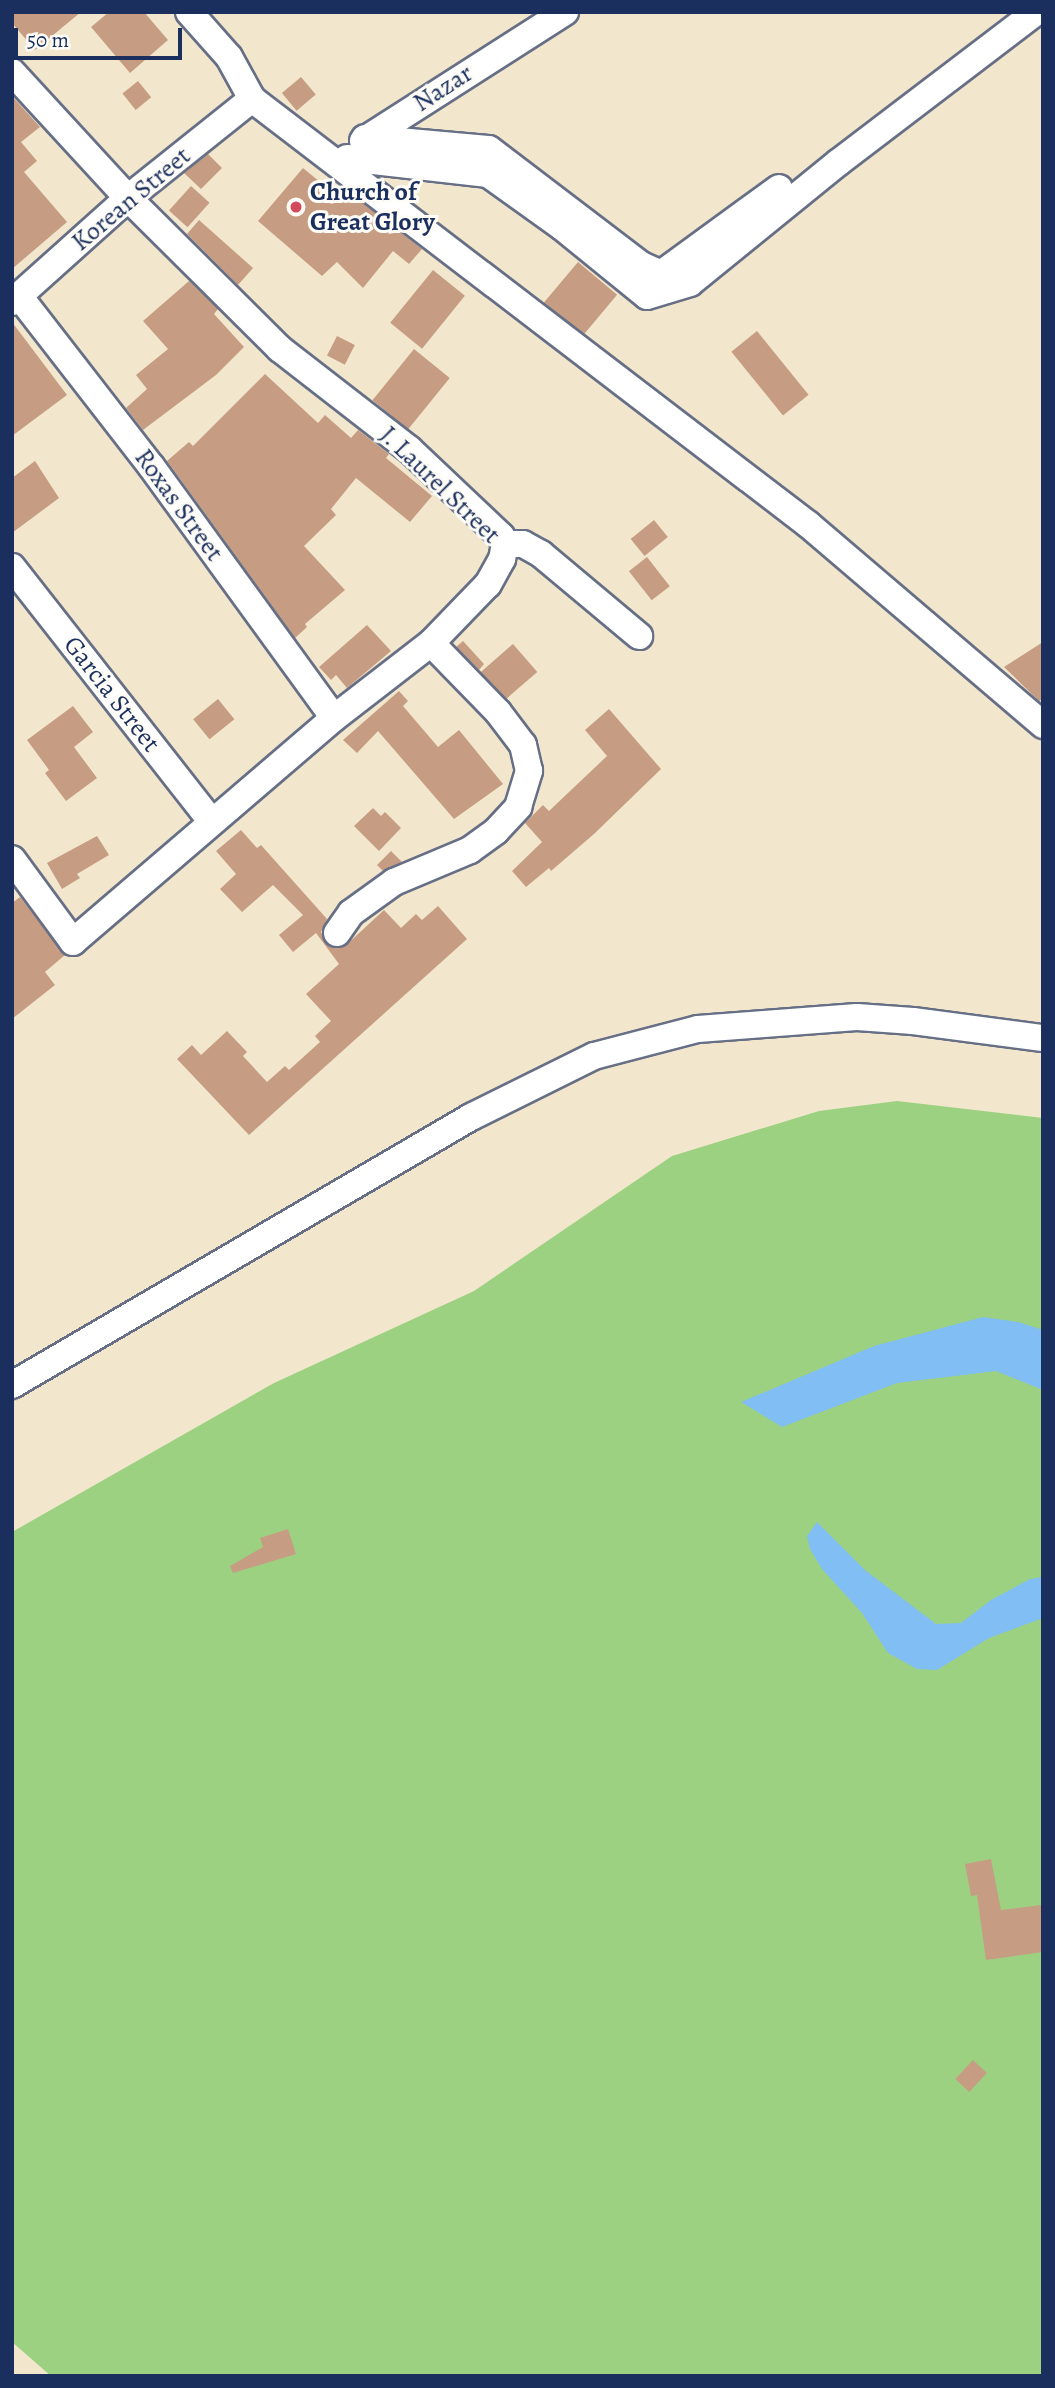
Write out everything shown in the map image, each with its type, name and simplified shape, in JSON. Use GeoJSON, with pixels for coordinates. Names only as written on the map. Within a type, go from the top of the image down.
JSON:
{"type":"FeatureCollection","features":[{"type":"Feature","properties":{"kind":"street"},"geometry":{"type":"LineString","coordinates":[[189,12],[229,57],[252,99],[343,162],[809,525],[1040,718]]}},
{"type":"Feature","properties":{"kind":"street","name":"Nazar"},"geometry":{"type":"LineString","coordinates":[[343,162],[365,138],[559,15]]}},
{"type":"Feature","properties":{"kind":"street"},"geometry":{"type":"LineString","coordinates":[[343,162],[488,174],[641,265],[661,274],[725,241],[1018,16]]}},
{"type":"Feature","properties":{"kind":"street","name":"J. Laurel Street"},"geometry":{"type":"LineString","coordinates":[[12,72],[128,198],[280,349],[409,449],[501,536],[505,544],[502,559],[488,583],[431,643],[334,718],[73,942],[12,859]]}},
{"type":"Feature","properties":{"kind":"street","name":"Korean Street"},"geometry":{"type":"LineString","coordinates":[[16,299],[128,198],[252,99]]}},
{"type":"Feature","properties":{"kind":"street"},"geometry":{"type":"LineString","coordinates":[[365,138],[489,149],[567,220]]}},
{"type":"Feature","properties":{"kind":"street","name":"Roxas Street"},"geometry":{"type":"LineString","coordinates":[[16,299],[151,466],[334,718]]}},
{"type":"Feature","properties":{"kind":"street"},"geometry":{"type":"LineString","coordinates":[[505,544],[523,544],[541,554],[639,636]]}},
{"type":"Feature","properties":{"kind":"street","name":"Garcia Street"},"geometry":{"type":"LineString","coordinates":[[12,567],[212,822]]}},
{"type":"Feature","properties":{"kind":"street"},"geometry":{"type":"LineString","coordinates":[[337,933],[351,914],[394,882],[470,850],[496,831],[518,807],[528,771],[523,745],[498,712],[431,643]]}},
{"type":"Feature","properties":{"kind":"street"},"geometry":{"type":"LineString","coordinates":[[12,1385],[471,1117],[594,1056],[698,1029],[857,1017],[913,1021],[1043,1038]]}},
{"type":"Feature","properties":{"kind":"green space"},"geometry":{"type":"Polygon","coordinates":[[[897,1101],[1043,1118],[1043,2376],[51,2376],[12,2342],[12,1532],[274,1383],[474,1291],[672,1156],[819,1111],[897,1101]]]}},
{"type":"Feature","properties":{"kind":"water"},"geometry":{"type":"Polygon","coordinates":[[[983,1317],[1018,1322],[1043,1330],[1043,1390],[996,1371],[897,1383],[782,1427],[741,1402],[874,1346],[983,1317]]]}},
{"type":"Feature","properties":{"kind":"water"},"geometry":{"type":"Polygon","coordinates":[[[817,1522],[865,1570],[936,1624],[961,1623],[991,1600],[1030,1579],[1043,1577],[1043,1618],[989,1638],[937,1670],[917,1669],[888,1653],[862,1613],[822,1569],[810,1549],[807,1536],[817,1522]]]}},
{"type":"Feature","properties":{"kind":"building"},"geometry":{"type":"Polygon","coordinates":[[[12,12],[81,12],[35,50],[12,23],[12,12]]]}},
{"type":"Feature","properties":{"kind":"building"},"geometry":{"type":"Polygon","coordinates":[[[109,12],[144,12],[168,40],[130,73],[91,27],[109,12]]]}},
{"type":"Feature","properties":{"kind":"building"},"geometry":{"type":"Polygon","coordinates":[[[301,77],[316,95],[297,111],[282,93],[301,77]]]}},
{"type":"Feature","properties":{"kind":"building"},"geometry":{"type":"Polygon","coordinates":[[[138,81],[151,97],[136,110],[122,94],[138,81]]]}},
{"type":"Feature","properties":{"kind":"building"},"geometry":{"type":"Polygon","coordinates":[[[12,96],[40,127],[21,142],[37,161],[24,172],[67,222],[12,269],[12,96]]]}},
{"type":"Feature","properties":{"kind":"building"},"geometry":{"type":"Polygon","coordinates":[[[208,154],[222,168],[201,189],[184,173],[208,154]]]}},
{"type":"Feature","properties":{"kind":"building"},"geometry":{"type":"Polygon","coordinates":[[[303,168],[337,196],[343,188],[422,249],[409,264],[393,251],[363,288],[337,262],[322,276],[258,221],[303,168]]]}},
{"type":"Feature","properties":{"kind":"building"},"geometry":{"type":"Polygon","coordinates":[[[191,186],[210,203],[187,227],[169,211],[191,186]]]}},
{"type":"Feature","properties":{"kind":"building"},"geometry":{"type":"Polygon","coordinates":[[[199,220],[253,268],[238,285],[187,234],[199,220]]]}},
{"type":"Feature","properties":{"kind":"building"},"geometry":{"type":"Polygon","coordinates":[[[578,262],[617,295],[583,335],[544,303],[578,262]]]}},
{"type":"Feature","properties":{"kind":"building"},"geometry":{"type":"Polygon","coordinates":[[[433,270],[465,296],[422,349],[390,323],[433,270]]]}},
{"type":"Feature","properties":{"kind":"building"},"geometry":{"type":"Polygon","coordinates":[[[189,281],[218,309],[214,314],[244,347],[216,375],[143,430],[126,408],[147,389],[136,375],[168,349],[143,321],[189,281]]]}},
{"type":"Feature","properties":{"kind":"building"},"geometry":{"type":"Polygon","coordinates":[[[12,322],[67,395],[12,436],[12,322]]]}},
{"type":"Feature","properties":{"kind":"building"},"geometry":{"type":"Polygon","coordinates":[[[757,331],[809,395],[783,415],[731,352],[757,331]]]}},
{"type":"Feature","properties":{"kind":"building"},"geometry":{"type":"Polygon","coordinates":[[[337,336],[355,345],[345,365],[327,356],[337,336]]]}},
{"type":"Feature","properties":{"kind":"building"},"geometry":{"type":"Polygon","coordinates":[[[414,349],[450,378],[408,429],[372,400],[414,349]]]}},
{"type":"Feature","properties":{"kind":"building"},"geometry":{"type":"Polygon","coordinates":[[[265,374],[318,423],[325,415],[351,438],[358,430],[389,454],[386,458],[432,496],[410,522],[356,478],[331,509],[336,515],[304,546],[345,590],[305,624],[307,627],[295,638],[167,461],[189,442],[193,446],[265,374]]]}},
{"type":"Feature","properties":{"kind":"building"},"geometry":{"type":"Polygon","coordinates":[[[35,461],[59,498],[12,533],[12,478],[35,461]]]}},
{"type":"Feature","properties":{"kind":"building"},"geometry":{"type":"Polygon","coordinates":[[[654,520],[668,537],[645,556],[631,539],[654,520]]]}},
{"type":"Feature","properties":{"kind":"building"},"geometry":{"type":"Polygon","coordinates":[[[647,557],[670,586],[652,600],[629,571],[647,557]]]}},
{"type":"Feature","properties":{"kind":"building"},"geometry":{"type":"Polygon","coordinates":[[[367,625],[391,651],[347,688],[336,675],[331,680],[319,667],[367,625]]]}},
{"type":"Feature","properties":{"kind":"building"},"geometry":{"type":"Polygon","coordinates":[[[463,641],[484,664],[479,670],[456,647],[463,641]]]}},
{"type":"Feature","properties":{"kind":"building"},"geometry":{"type":"Polygon","coordinates":[[[1043,642],[1043,699],[1039,701],[1004,667],[1043,642]]]}},
{"type":"Feature","properties":{"kind":"building"},"geometry":{"type":"Polygon","coordinates":[[[513,644],[537,672],[505,700],[481,672],[513,644]]]}},
{"type":"Feature","properties":{"kind":"building"},"geometry":{"type":"Polygon","coordinates":[[[399,691],[408,701],[403,706],[438,747],[459,730],[503,784],[454,819],[378,731],[357,753],[343,740],[399,691]]]}},
{"type":"Feature","properties":{"kind":"building"},"geometry":{"type":"Polygon","coordinates":[[[218,699],[234,719],[209,739],[193,719],[218,699]]]}},
{"type":"Feature","properties":{"kind":"building"},"geometry":{"type":"Polygon","coordinates":[[[73,706],[93,732],[74,747],[97,778],[66,801],[45,773],[49,770],[27,740],[73,706]]]}},
{"type":"Feature","properties":{"kind":"building"},"geometry":{"type":"Polygon","coordinates":[[[609,709],[661,769],[594,834],[551,871],[549,868],[526,887],[512,871],[542,842],[525,823],[543,805],[549,811],[607,756],[585,730],[609,709]]]}},
{"type":"Feature","properties":{"kind":"building"},"geometry":{"type":"Polygon","coordinates":[[[373,808],[381,816],[385,812],[401,828],[379,851],[354,826],[373,808]]]}},
{"type":"Feature","properties":{"kind":"building"},"geometry":{"type":"Polygon","coordinates":[[[241,830],[257,848],[261,845],[327,919],[321,932],[329,946],[344,947],[384,910],[401,928],[416,914],[422,920],[438,906],[467,939],[249,1135],[177,1059],[192,1045],[201,1055],[227,1031],[247,1052],[243,1056],[267,1082],[285,1066],[289,1070],[320,1042],[315,1036],[331,1021],[306,994],[339,964],[316,933],[293,952],[279,935],[303,915],[273,885],[242,912],[220,889],[236,874],[216,851],[241,830]]]}},
{"type":"Feature","properties":{"kind":"building"},"geometry":{"type":"Polygon","coordinates":[[[97,836],[109,855],[77,874],[80,878],[62,889],[47,863],[97,836]]]}},
{"type":"Feature","properties":{"kind":"building"},"geometry":{"type":"Polygon","coordinates":[[[391,851],[402,862],[383,871],[377,865],[391,851]]]}},
{"type":"Feature","properties":{"kind":"building"},"geometry":{"type":"Polygon","coordinates":[[[20,897],[65,955],[45,972],[55,985],[12,1019],[12,903],[20,897]]]}},
{"type":"Feature","properties":{"kind":"building"},"geometry":{"type":"Polygon","coordinates":[[[288,1529],[296,1554],[233,1573],[230,1566],[263,1547],[260,1538],[288,1529]]]}},
{"type":"Feature","properties":{"kind":"building"},"geometry":{"type":"Polygon","coordinates":[[[991,1859],[1001,1910],[1041,1905],[1043,1952],[986,1960],[977,1895],[971,1896],[965,1864],[991,1859]]]}},
{"type":"Feature","properties":{"kind":"building"},"geometry":{"type":"Polygon","coordinates":[[[973,2060],[987,2073],[969,2092],[955,2079],[973,2060]]]}},
{"type":"Feature","properties":{"kind":"place","name":"Church of Great Glory"},"geometry":{"type":"Point","coordinates":[296,207]}}]}
